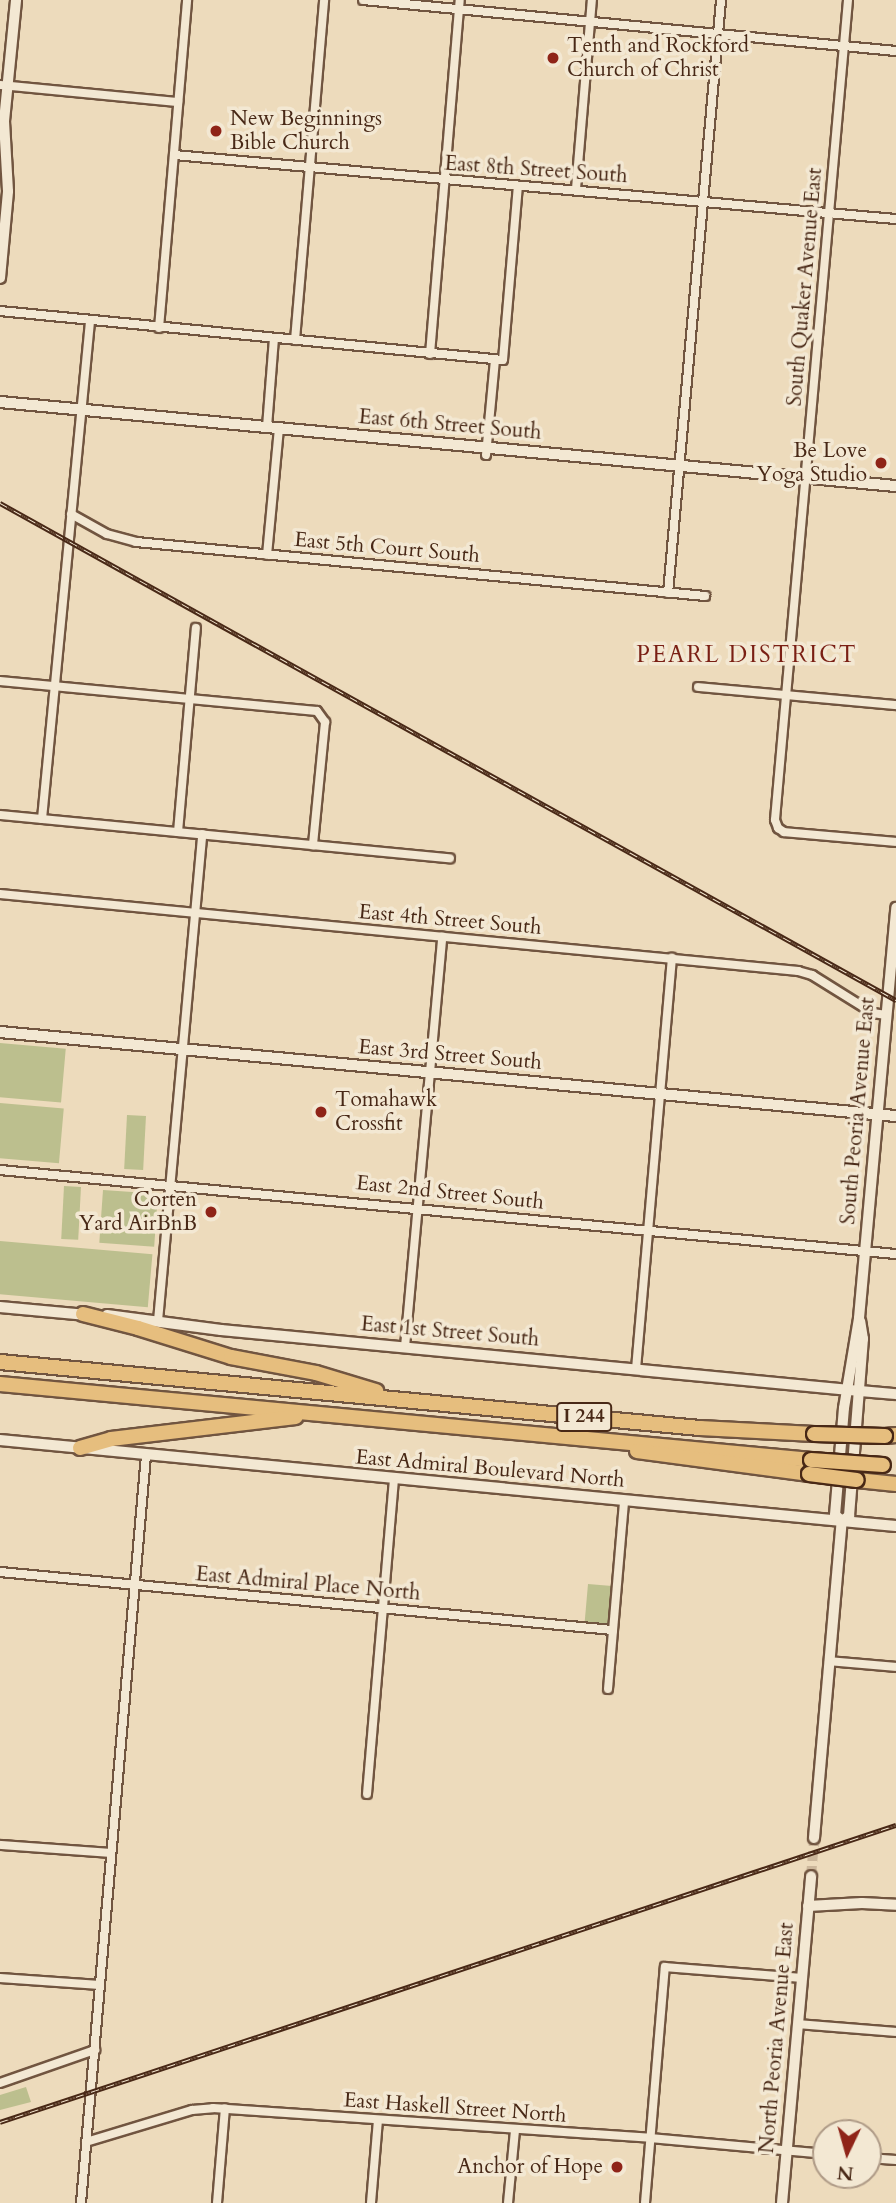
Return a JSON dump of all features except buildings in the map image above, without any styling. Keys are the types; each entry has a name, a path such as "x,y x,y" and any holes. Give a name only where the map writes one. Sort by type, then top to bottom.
{"highway":[{"path":"83,1314 231,1357 316,1373 405,1400"},
{"name":"I 244","path":"0,1362 700,1428 892,1436"},
{"name":"I 244","path":"0,1384 581,1438 810,1467"},
{"path":"80,1448 111,1439 322,1414"},
{"path":"810,1467 889,1466"},
{"path":"810,1467 889,1483"}],"main road":[{"path":"0,278 8,191 3,133 3,85 16,0"},
{"name":"South Peoria Avenue East","path":"859,1318 863,1339 860,1391 849,1516 842,1521 835,1515 847,1390 859,1318 886,1015 893,979 896,908"},
{"name":"East 1st Street South","path":"0,1307 860,1391"},
{"name":"East Admiral Boulevard North","path":"0,1440 842,1521"},
{"path":"814,1838 842,1521"},
{"name":"North Peoria Avenue East","path":"782,2203 811,1876"}],"street":[{"path":"159,328 187,0"},
{"path":"295,340 324,0"},
{"path":"363,0 460,5 590,21 896,51"},
{"path":"576,189 592,0"},
{"path":"668,593 721,0"},
{"name":"South Quaker Avenue East","path":"848,0 775,820 778,828 784,832 896,842"},
{"path":"430,354 460,5"},
{"path":"3,85 178,102"},
{"name":"East 8th Street South","path":"174,155 896,219"},
{"path":"487,452 518,186"},
{"path":"0,311 499,359"},
{"path":"42,818 90,321"},
{"path":"267,427 274,338"},
{"name":"East 6th Street South","path":"0,401 279,428 487,452 896,486"},
{"path":"267,555 279,428"},
{"name":"East 5th Court South","path":"71,514 120,539 705,596"},
{"path":"178,832 195,628"},
{"path":"0,681 317,711 325,722 313,845"},
{"path":"698,687 896,705"},
{"path":"0,815 450,858"},
{"path":"158,1321 202,834"},
{"name":"East 4th Street South","path":"0,894 798,971 812,975 873,1013 886,1015"},
{"path":"405,1347 442,937"},
{"path":"636,1369 672,958"},
{"name":"East 3rd Street South","path":"0,1032 896,1116"},
{"name":"East 2nd Street South","path":"0,1170 896,1254"},
{"name":"East 1st Street South","path":"860,1391 896,1394"},
{"path":"81,2203 146,1455"},
{"path":"367,1794 394,1479"},
{"path":"608,1689 624,1501"},
{"name":"East Admiral Boulevard North","path":"842,1521 896,1526"},
{"name":"East Admiral Place North","path":"0,1572 613,1630"},
{"path":"829,1661 896,1667"},
{"path":"0,1844 111,1853"},
{"path":"808,1906 862,1903 896,1905"},
{"path":"645,2203 665,1967 802,1978"},
{"path":"0,1978 100,1985"},
{"path":"798,2024 896,2032"},
{"path":"0,2083 95,2050"},
{"path":"218,2203 225,2109"},
{"name":"East Haskell Street North","path":"86,2142 192,2110 225,2109 650,2138 812,2153"},
{"path":"371,2203 378,2120"},
{"path":"508,2203 515,2130"}],"green space":[{"path":"0,1043 66,1049 61,1103 0,1097"},
{"path":"0,1103 64,1109 59,1163 0,1158"},
{"path":"127,1115 146,1116 143,1170 124,1169"},
{"path":"64,1186 81,1187 78,1240 61,1239"},
{"path":"103,1190 158,1194 154,1247 99,1243"},
{"path":"0,1241 152,1254 148,1307 0,1294"},
{"path":"588,1584 612,1586 609,1624 585,1622"},
{"path":"26,2087 31,2102 0,2110 0,2095"}],"tunnel":[{"path":"811,1876 814,1838"}],"railway":[{"path":"0,503 896,1000"},
{"path":"0,2122 896,1825"}],"place":[{"name":"Tenth and Rockford Church of Christ","path":"553,58"},
{"name":"New Beginnings Bible Church","path":"216,131"},
{"name":"Be Love Yoga Studio","path":"881,463"},
{"name":"Tomahawk Crossfit","path":"321,1112"},
{"name":"Corten Yard AirBnB","path":"211,1212"},
{"name":"Anchor of Hope","path":"617,2167"}],"district":[{"name":"PEARL DISTRICT","path":"747,655"}]}
